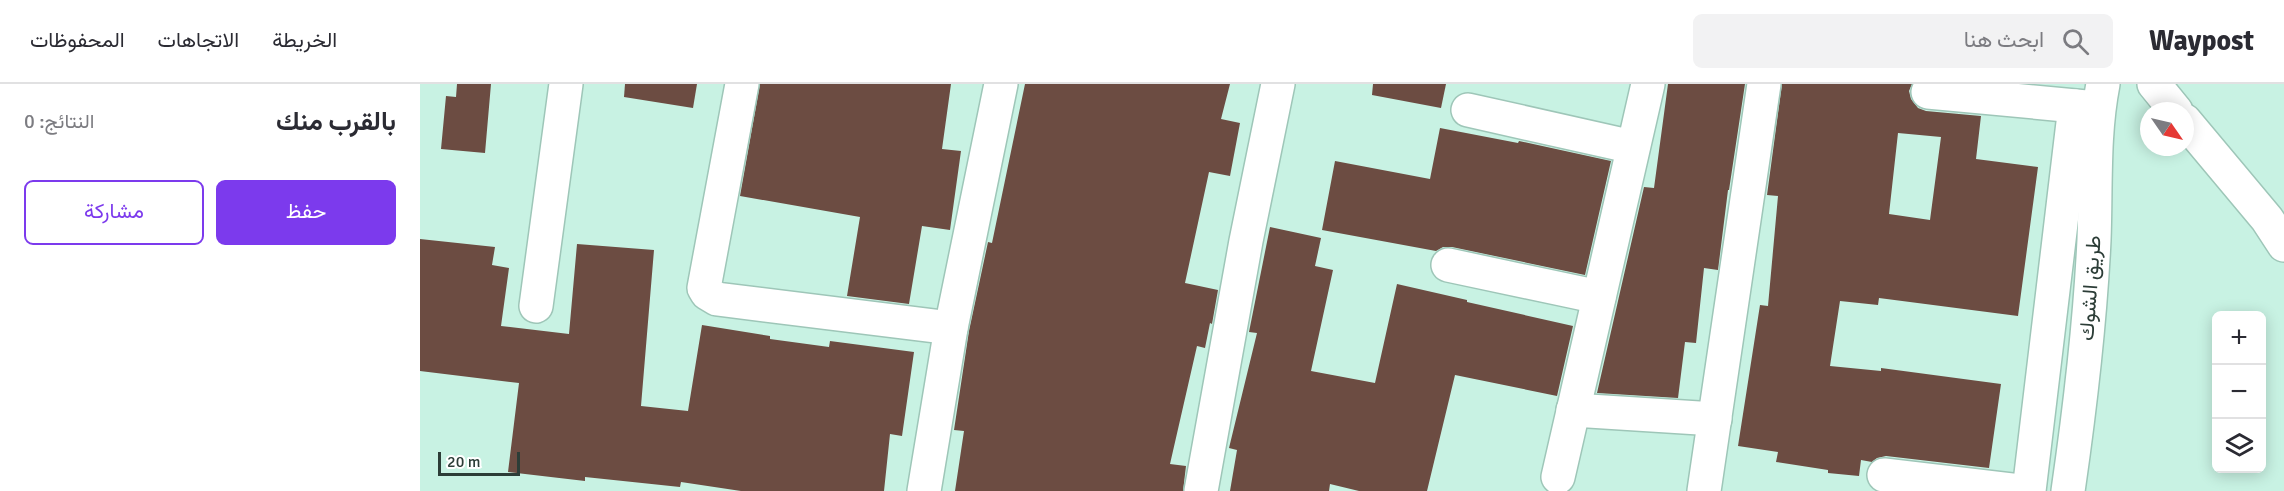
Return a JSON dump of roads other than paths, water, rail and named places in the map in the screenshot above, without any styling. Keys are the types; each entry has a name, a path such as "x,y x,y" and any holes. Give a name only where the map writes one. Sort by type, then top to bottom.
{"street":[{"path":"536,306 566,84"},
{"path":"742,84 704,288 707,293 717,298 951,328"},
{"path":"924,491 951,328 1001,84"},
{"path":"1201,491 1246,241 1278,84"},
{"path":"1557,477 1648,84"},
{"path":"1704,491 1764,84"},
{"path":"2130,84 2144,102"},
{"path":"2154,84 2169,102"},
{"path":"1928,92 2092,99 2029,491"},
{"name":"طريق الشوك","path":"2068,491 2086,344 2094,242 2092,99"},
{"path":"1468,110 1633,147"},
{"path":"2194,132 2267,219 2284,245"},
{"path":"2188,156 2240,220 2284,262"},
{"path":"1448,265 1599,297"},
{"path":"1573,410 1715,418"},
{"path":"1884,475 2020,491"}]}
